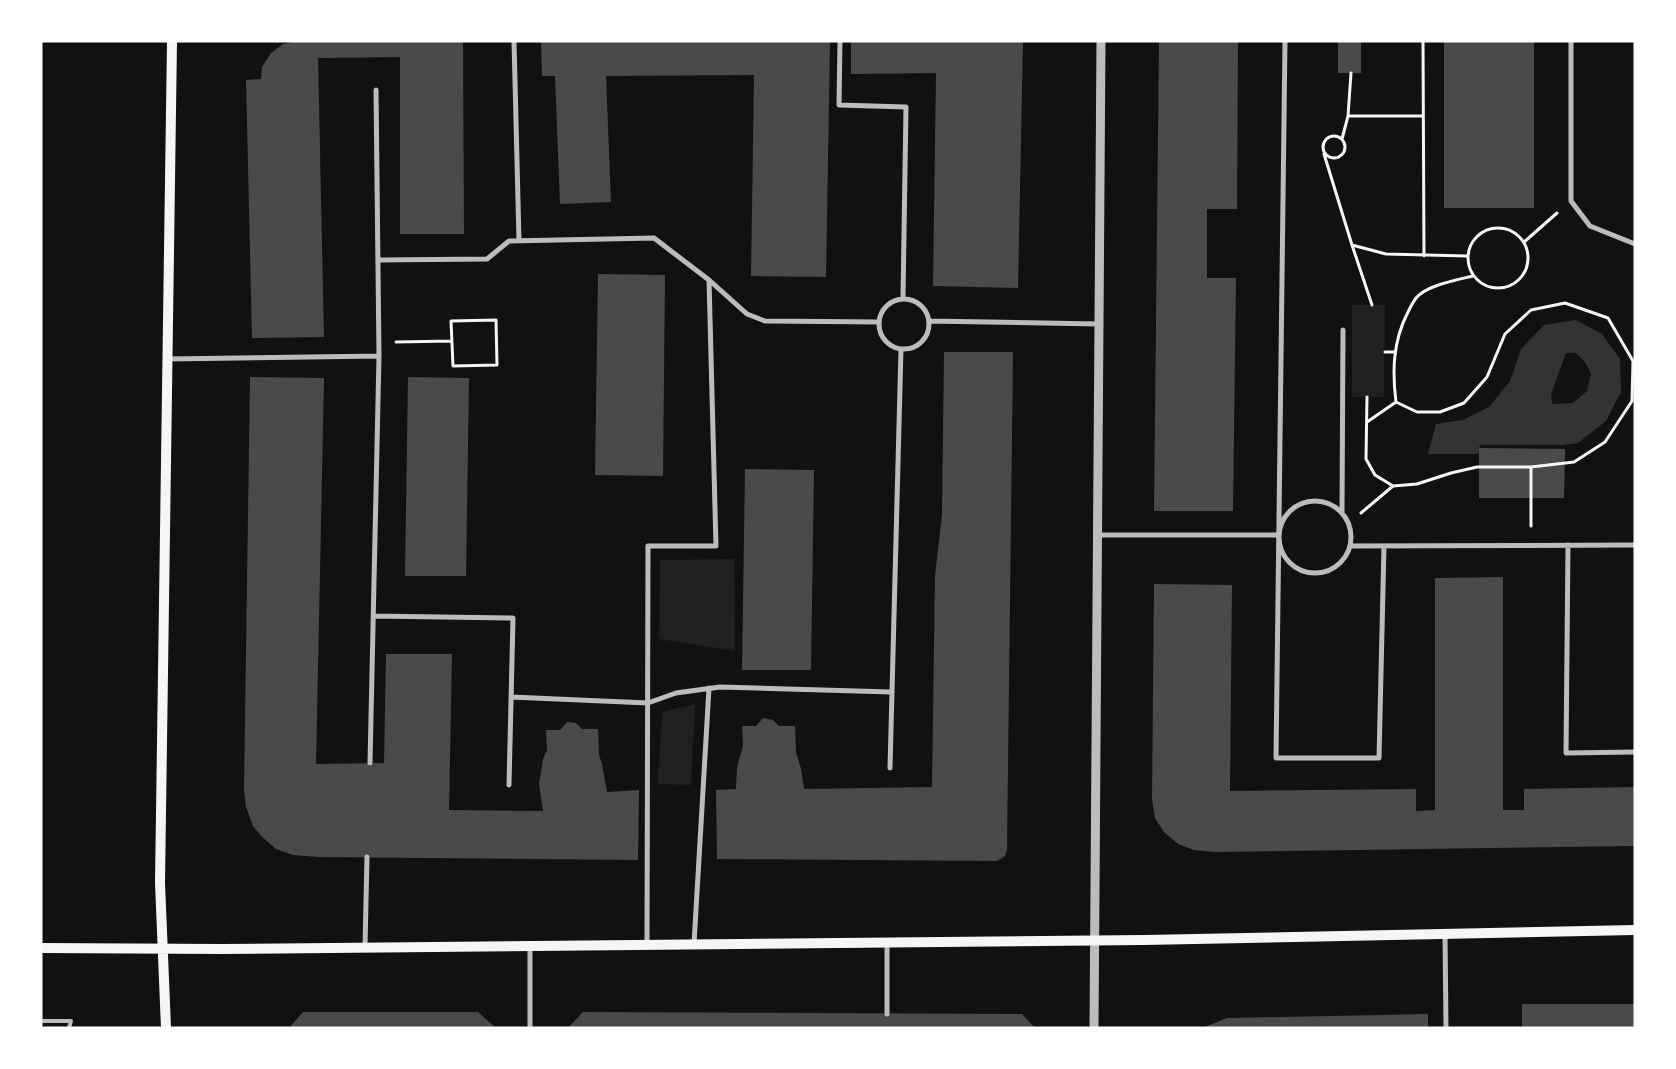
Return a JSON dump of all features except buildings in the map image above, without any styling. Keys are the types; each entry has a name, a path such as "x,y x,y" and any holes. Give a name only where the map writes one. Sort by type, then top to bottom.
{"main road":[{"path":"166,1028 160,883 172,41"},
{"path":"41,948 365,948 1094,941 1635,930"}],"street":[{"path":"514,41 519,241"},
{"path":"840,41 839,105 906,107 903,298"},
{"path":"1094,1028 1101,41"},
{"path":"1285,41 1276,758 1379,758 1384,546"},
{"path":"1571,41 1571,201 1590,226 1635,244"},
{"path":"370,763 379,356 376,90"},
{"path":"378,260 487,259 509,241 654,238 709,280 747,314 765,321 879,322"},
{"path":"647,945 648,546 716,546 709,280"},
{"path":"903,298 920,304 926,312 929,321 928,332 922,341 912,348 901,349 889,344 881,335 879,322 883,311 891,302 903,298"},
{"path":"929,321 1099,324"},
{"path":"1342,512 1343,330"},
{"path":"890,768 901,349"},
{"path":"167,359 379,356"},
{"path":"1309,501 1321,501 1333,505 1342,512 1351,534 1350,546 1346,556 1327,571 1316,572 1304,571 1294,566 1286,557 1279,535 1282,523 1288,513 1298,505 1309,501"},
{"path":"1097,535 1279,535"},
{"path":"1568,545 1566,753 1635,752"},
{"path":"1350,546 1635,545"},
{"path":"373,616 513,618 509,784"},
{"path":"694,944 709,688"},
{"path":"511,697 648,703 676,693 709,688 891,692"},
{"path":"365,948 367,857"},
{"path":"1444,934 1446,1028"},
{"path":"887,943 887,1014"},
{"path":"530,946 530,1028"}],"lane":[{"path":"41,1021 71,1021 69,1028"}],"path":[{"path":"1423,41 1424,256"},
{"path":"1324,154 1330,158 1341,156 1345,150 1342,139 1348,116 1351,73"},
{"path":"1348,116 1423,116"},
{"path":"1342,139 1335,136 1328,137 1323,143 1324,154 1372,305"},
{"path":"1524,242 1571,201"},
{"path":"1500,227 1510,230 1524,242 1528,261 1526,271 1520,280 1511,286 1490,288 1480,284 1468,267 1467,256 1469,246 1474,238 1490,228 1500,227"},
{"path":"1352,245 1386,254 1467,256"},
{"path":"1396,402 1393,379 1395,352 1401,326 1416,298 1436,286 1473,276"},
{"path":"1367,397 1366,459 1375,476 1393,486 1416,484 1477,467 1531,467 1574,462 1604,442 1632,401 1634,361 1608,318 1565,303 1530,310 1505,334 1487,377 1464,403 1440,412 1417,412 1396,402"},
{"path":"496,320 497,365 453,366 452,341 451,321 496,320"},
{"path":"378,343 452,341"},
{"path":"1384,352 1395,352"},
{"path":"1366,423 1396,402"},
{"path":"1531,467 1531,545"},
{"path":"1348,523 1393,486"}],"shaded area":[{"path":"1352,305 1385,305 1384,397 1352,397"},
{"path":"1576,320 1602,334 1620,359 1621,392 1606,421 1578,443 1563,445 1480,445 1478,454 1428,454 1436,424 1463,420 1489,407 1510,381 1521,349 1544,325","holes":["1566,353 1576,353 1585,362 1591,374 1587,391 1573,403 1552,404 1551,394"]},
{"path":"734,559 735,651 659,639 660,560"},
{"path":"695,704 691,785 658,784 662,712"}]}
